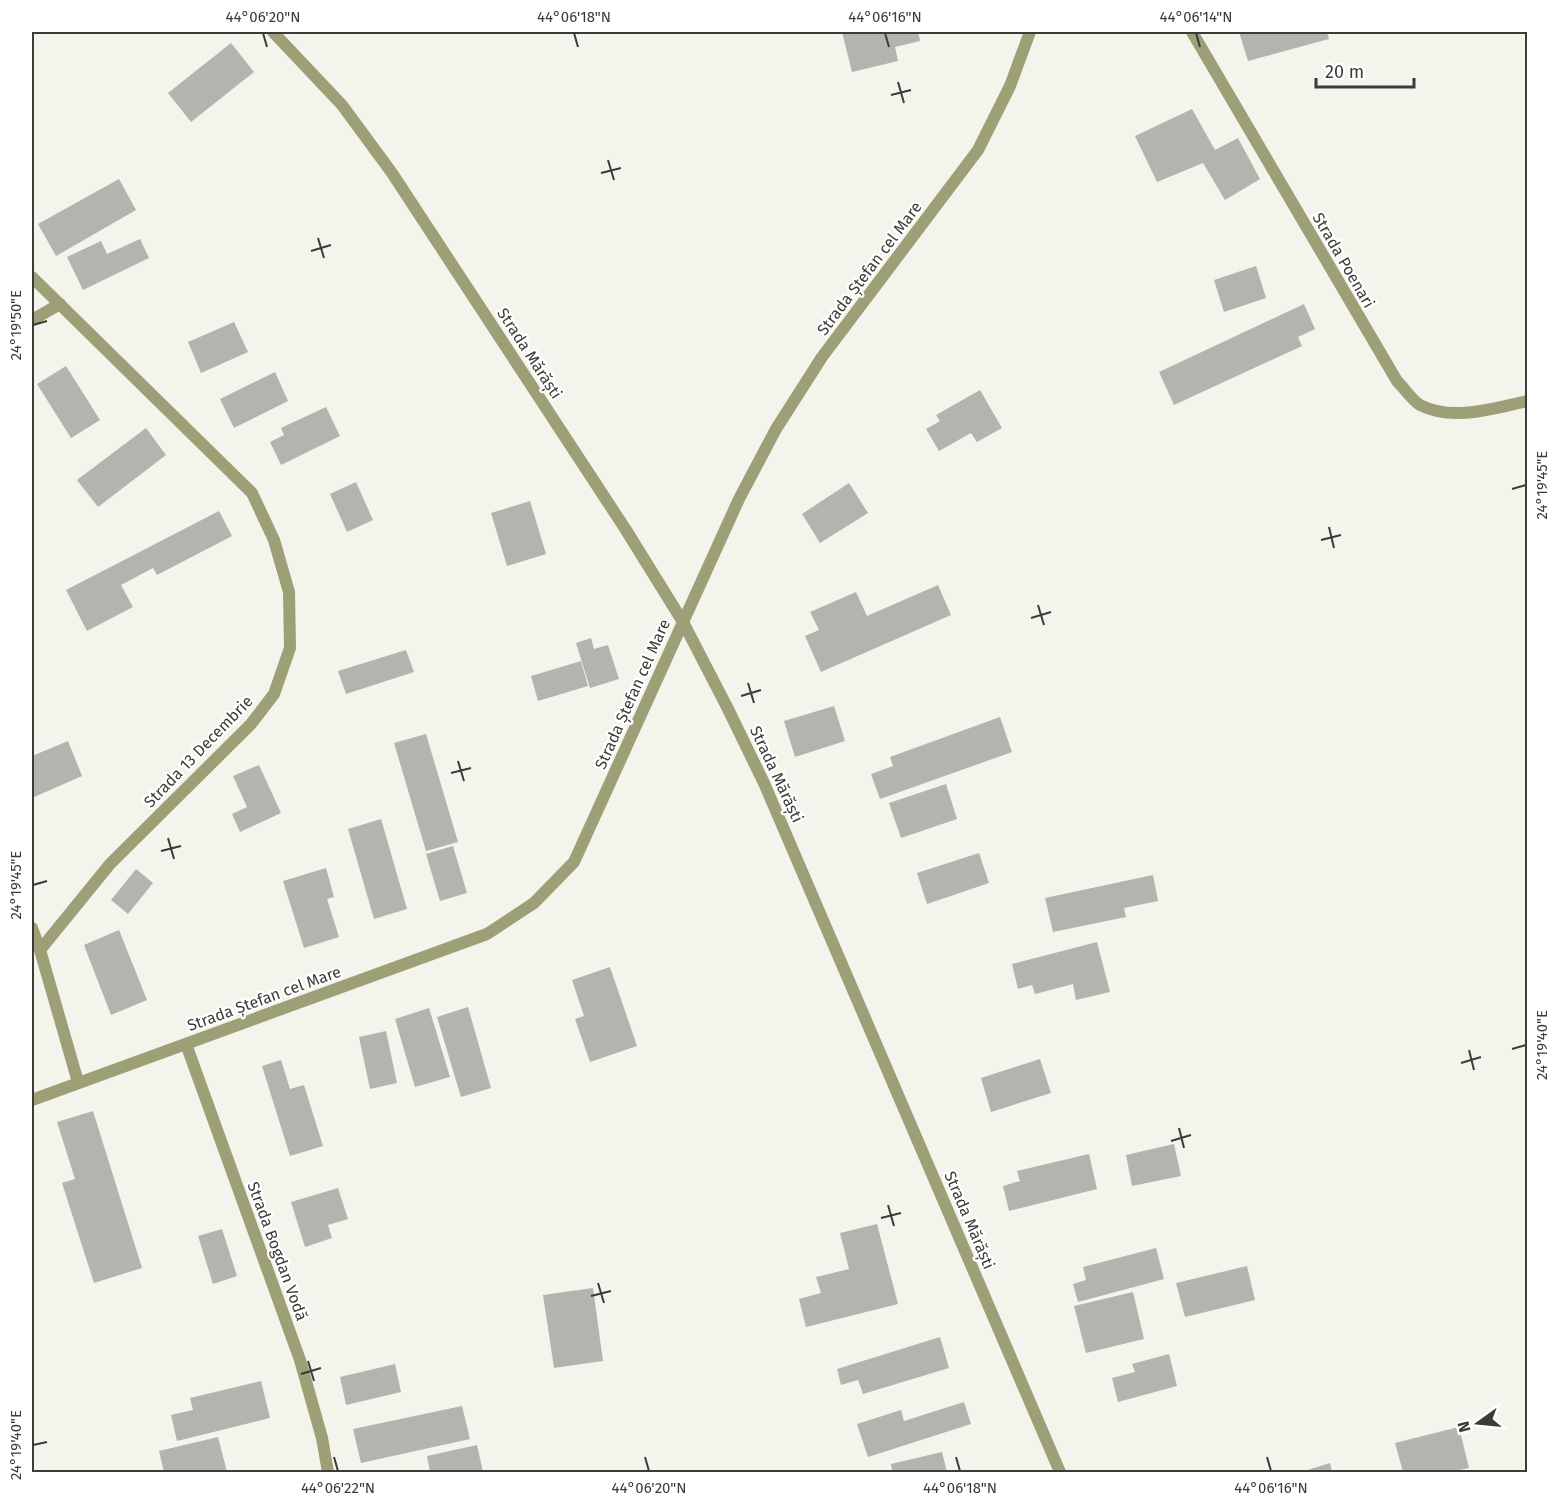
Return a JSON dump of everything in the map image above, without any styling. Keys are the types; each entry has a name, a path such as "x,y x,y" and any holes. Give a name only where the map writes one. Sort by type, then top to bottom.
{"street":[{"name":"Strada Mărăști","path":"273,32 342,105 392,173 626,530 683,622 764,783 1060,1473"},
{"name":"Strada Ștefan cel Mare","path":"32,1100 487,934 534,903 574,862 739,499 776,429 822,357 978,150 1010,86 1030,32"},
{"name":"Strada Poenari","path":"1192,32 1397,381 1419,404 1448,413 1474,412 1527,401"},
{"name":"Strada 13 Decembrie","path":"32,277 252,493 274,540 289,592 290,648 274,694 251,724 110,864 40,950"},
{"path":"32,320 60,304"},
{"path":"32,928 78,1082"},
{"name":"Strada Bogdan Vodă","path":"186,1044 300,1360 322,1438 328,1473"}],"building":[{"path":"842,32 918,32 920,41 895,47 898,61 852,72"},
{"path":"1239,32 1327,32 1329,39 1248,61"},
{"path":"231,43 254,72 191,122 168,93"},
{"path":"1192,109 1215,150 1238,138 1260,179 1225,200 1203,163 1157,182 1135,136"},
{"path":"119,179 136,210 56,256 38,224"},
{"path":"140,239 149,258 83,290 67,257 101,241 107,254"},
{"path":"1256,266 1266,298 1224,312 1214,280"},
{"path":"1304,304 1315,329 1298,337 1302,346 1174,405 1159,372"},
{"path":"234,322 248,352 201,373 188,342"},
{"path":"66,366 100,420 71,438 37,384"},
{"path":"275,372 288,401 234,428 220,399"},
{"path":"980,390 1002,428 977,442 971,433 939,451 926,429 940,421 936,415"},
{"path":"326,407 340,436 281,465 270,442 284,435 281,428"},
{"path":"146,428 166,455 98,507 77,480"},
{"path":"356,482 373,520 347,532 330,494"},
{"path":"849,483 868,513 820,543 802,514"},
{"path":"530,501 546,554 507,566 491,513"},
{"path":"219,511 232,536 157,575 153,568 121,585 133,607 87,631 66,590"},
{"path":"938,585 951,615 821,672 805,636 819,630 810,612 856,592 867,616"},
{"path":"591,638 594,649 608,645 619,679 590,688 576,643"},
{"path":"406,650 414,672 346,694 338,671"},
{"path":"581,661 588,686 538,701 531,676"},
{"path":"834,706 845,741 795,757 784,721"},
{"path":"1000,717 1012,752 880,799 871,774 893,766 890,757"},
{"path":"426,734 458,842 426,851 394,743"},
{"path":"68,741 82,776 32,798 32,756"},
{"path":"259,765 281,813 240,832 232,814 247,807 233,776"},
{"path":"946,784 957,819 901,838 889,803"},
{"path":"381,819 407,909 374,919 348,829"},
{"path":"453,846 467,893 440,901 426,854"},
{"path":"979,853 989,883 927,904 917,873"},
{"path":"326,868 334,897 327,899 339,937 304,948 283,881"},
{"path":"136,869 153,883 128,914 111,900"},
{"path":"1153,875 1158,901 1124,908 1126,917 1053,932 1045,898"},
{"path":"119,930 147,1000 111,1015 84,945"},
{"path":"1097,942 1110,992 1076,1000 1073,984 1035,994 1032,985 1018,989 1012,964"},
{"path":"610,967 637,1046 590,1062 575,1019 584,1016 572,980"},
{"path":"468,1007 491,1088 461,1097 437,1017"},
{"path":"429,1008 450,1077 415,1087 395,1019"},
{"path":"386,1031 397,1083 370,1089 359,1037"},
{"path":"1040,1059 1051,1093 991,1112 981,1078"},
{"path":"281,1060 290,1089 304,1085 323,1146 290,1156 262,1066"},
{"path":"93,1111 142,1268 94,1283 62,1183 75,1179 57,1122"},
{"path":"1174,1144 1181,1176 1132,1186 1126,1155"},
{"path":"1089,1154 1097,1189 1009,1211 1003,1186 1020,1181 1017,1171"},
{"path":"338,1188 348,1219 328,1225 332,1238 305,1247 291,1202"},
{"path":"877,1224 898,1304 806,1327 799,1299 821,1293 816,1277 849,1269 840,1233"},
{"path":"222,1229 237,1276 213,1284 198,1236"},
{"path":"1156,1248 1164,1279 1078,1302 1073,1284 1086,1280 1083,1267"},
{"path":"1247,1266 1255,1300 1185,1317 1176,1283"},
{"path":"593,1288 603,1361 554,1368 543,1295"},
{"path":"1133,1292 1144,1339 1086,1353 1074,1306"},
{"path":"940,1337 949,1368 863,1394 858,1380 841,1385 837,1369"},
{"path":"1169,1354 1177,1386 1118,1402 1112,1378 1135,1372 1132,1364"},
{"path":"395,1364 401,1392 346,1405 340,1377"},
{"path":"261,1381 270,1418 177,1441 171,1415 193,1410 190,1398"},
{"path":"964,1402 971,1424 868,1457 857,1424 901,1410 904,1421"},
{"path":"462,1406 470,1439 361,1463 353,1429"},
{"path":"1459,1427 1469,1468 1450,1472 1403,1472 1395,1443"},
{"path":"218,1437 227,1472 164,1472 159,1451"},
{"path":"477,1445 483,1472 430,1472 427,1456"},
{"path":"942,1452 947,1472 887,1472 892,1471 891,1464"},
{"path":"1330,1463 1332,1472 1301,1472"}]}
